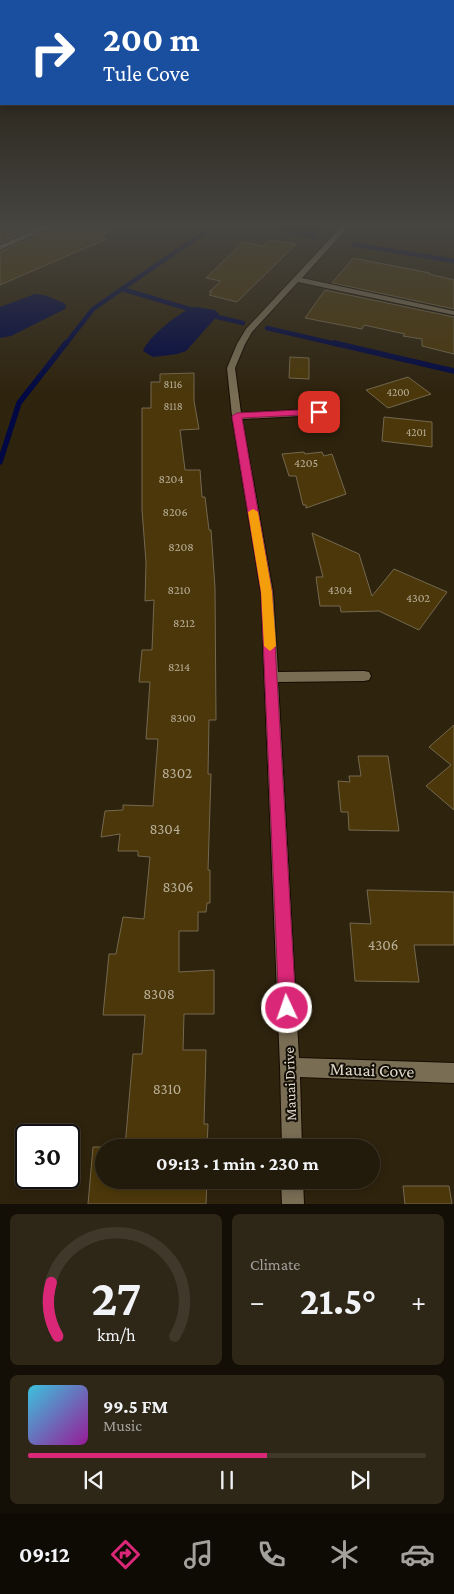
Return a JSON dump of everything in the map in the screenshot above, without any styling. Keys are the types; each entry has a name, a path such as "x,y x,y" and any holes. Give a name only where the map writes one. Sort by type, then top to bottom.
{"street":[{"name":"Mauai Drive","path":"292,1139 267,592 237,416 231,368 241,344 249,331 296,282"},
{"path":"308,282 454,313"},
{"path":"237,416 319,412"},
{"path":"272,677 364,676"},
{"name":"Mauai Cove","path":"290,1067 454,1073"},
{"path":"292,1189 293,1204"}],"shaded area":[{"path":"35,294 44,295 64,303 65,309 11,336 0,338 0,307"},
{"path":"195,307 215,310 219,314 186,351 153,357 143,351 151,339 165,325 182,313"}],"building":[{"path":"220,282 257,282 237,302 209,295 212,292 209,292"},
{"path":"454,282 454,309 332,283"},
{"path":"325,290 454,317 454,354 422,346 422,339 403,336 405,334 364,325 362,329 305,318"},
{"path":"290,357 309,358 309,379 289,378"},
{"path":"194,373 194,401 199,429 180,430 185,470 200,470 202,497 205,497 209,530 211,530 215,588 216,720 209,720 208,774 211,774 208,870 210,870 210,903 207,903 206,912 198,912 198,931 179,931 179,972 214,970 214,1014 184,1014 183,1050 206,1050 204,1124 208,1124 207,1139 126,1139 133,1054 142,1054 145,1015 103,1015 109,954 116,954 123,917 144,919 150,857 138,856 138,851 118,851 120,834 101,837 105,811 123,810 123,805 153,806 158,739 146,739 150,682 139,682 142,650 152,650 154,600 145,601 146,562 142,510 142,408 151,408 151,382 160,382 160,374"},
{"path":"408,377 431,394 388,408 366,390"},
{"path":"384,417 432,422 432,447 382,441"},
{"path":"304,452 305,454 322,452 324,456 332,454 346,494 306,508 306,505 303,505 296,476 289,476 282,454"},
{"path":"312,533 359,554 372,596 394,569 447,592 419,630 379,611 341,612 340,606 320,606 316,577 323,577"},
{"path":"454,725 454,810 426,786 451,765 429,747"},
{"path":"358,756 388,756 399,831 349,830 348,812 341,812 338,781 350,782 349,776 361,776"},
{"path":"367,890 454,892 454,945 414,945 419,982 355,981 350,923 371,924"},
{"path":"93,1147 95,1147 95,1189 207,1189 206,1204 88,1204"},
{"path":"403,1186 449,1186 452,1204 405,1204"}],"waterway":[{"path":"65,345 93,309 132,282"},
{"path":"122,289 196,311"},
{"path":"209,315 243,323"},
{"path":"267,328 340,345"},
{"path":"0,462 19,403 66,343"},
{"path":"334,343 454,371"}],"slow traffic":[{"path":"253,512 267,592 270,646"}],"route":[{"path":"287,1008 267,592 237,416 319,412"}]}
